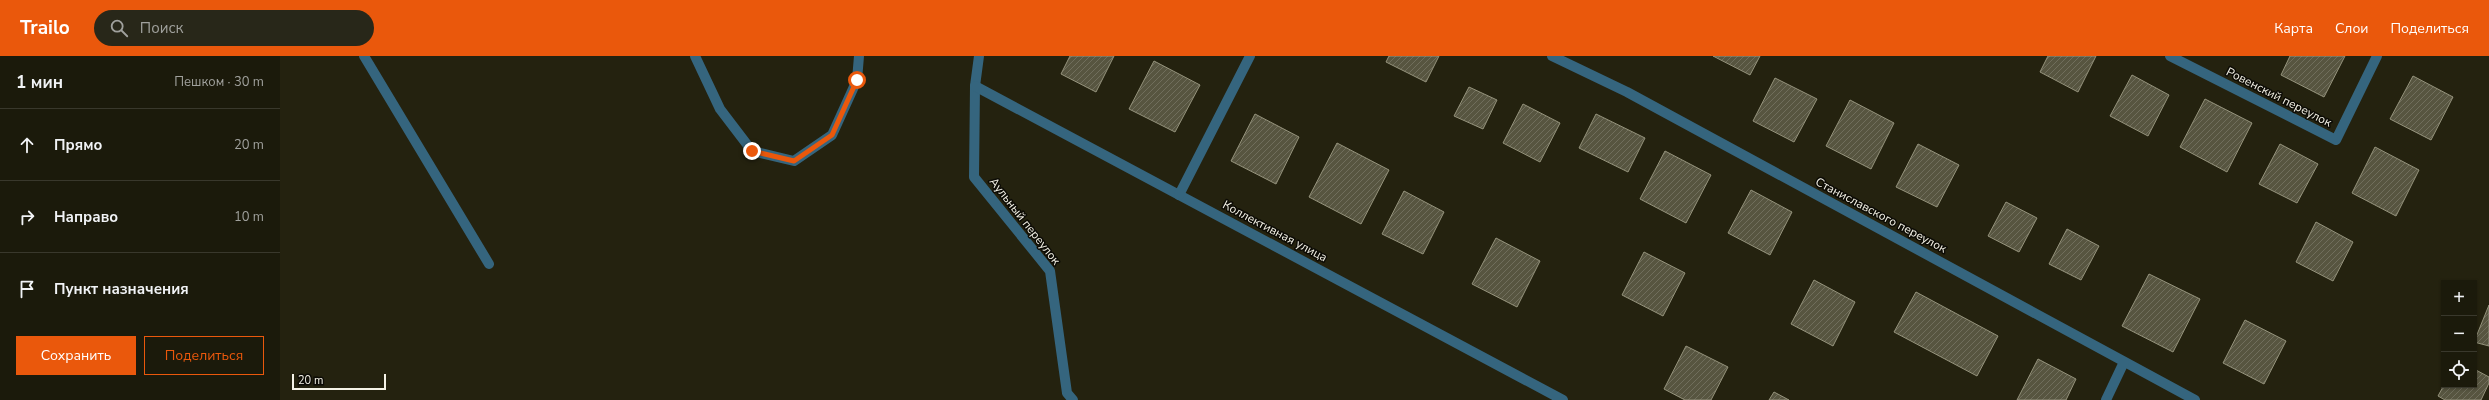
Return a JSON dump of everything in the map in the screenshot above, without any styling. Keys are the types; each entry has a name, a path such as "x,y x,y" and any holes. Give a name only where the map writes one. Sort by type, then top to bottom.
{"street":[{"path":"364,56 489,264"},
{"path":"695,56 720,109 752,151 794,161 832,135 857,80 859,56"},
{"name":"Аульный переулок","path":"979,56 975,86 974,177 1050,271 1067,393 1072,400"},
{"path":"1179,195 1250,56"},
{"name":"Станиславского переулок","path":"1552,56 1627,92 2195,400"},
{"name":"Ровенский переулок","path":"2170,56 2336,140 2377,56"},
{"name":"Коллективная улица","path":"975,86 1563,400"},
{"path":"2106,400 2124,362"}],"building":[{"path":"1070,56 1114,56 1096,92 1061,74"},
{"path":"1389,56 1439,56 1426,82 1386,62"},
{"path":"1713,56 1760,56 1750,75"},
{"path":"2048,56 2096,56 2078,92 2040,72"},
{"path":"2290,56 2345,56 2324,97 2281,75"},
{"path":"1154,61 1200,85 1175,132 1129,109"},
{"path":"2132,75 2169,95 2148,136 2110,116"},
{"path":"2413,76 2453,97 2431,140 2390,119"},
{"path":"1775,78 1817,99 1794,142 1753,121"},
{"path":"1469,87 1497,100 1483,129 1454,116"},
{"path":"2205,99 2252,123 2227,172 2180,147"},
{"path":"1850,100 1894,123 1871,169 1826,146"},
{"path":"1523,104 1560,123 1540,162 1503,143"},
{"path":"1255,114 1299,137 1276,184 1231,161"},
{"path":"1596,114 1645,138 1628,172 1579,148"},
{"path":"1337,143 1389,170 1361,224 1309,197"},
{"path":"1918,144 1959,165 1937,207 1896,187"},
{"path":"2280,144 2318,164 2297,203 2259,184"},
{"path":"2375,147 2419,170 2396,216 2352,193"},
{"path":"1665,151 1711,175 1686,223 1640,199"},
{"path":"1751,190 1792,212 1770,255 1728,233"},
{"path":"1404,191 1444,212 1423,254 1382,234"},
{"path":"2006,202 2037,218 2019,252 1988,236"},
{"path":"2316,222 2353,242 2333,281 2296,262"},
{"path":"2067,229 2099,246 2081,280 2049,264"},
{"path":"1496,238 1540,261 1517,307 1472,284"},
{"path":"1644,252 1685,273 1663,316 1622,295"},
{"path":"2149,274 2200,299 2173,352 2122,326"},
{"path":"1814,280 1855,302 1833,346 1791,324"},
{"path":"1916,292 1998,336 1977,376 1894,332"},
{"path":"2489,305 2489,346 2477,343 2477,335"},
{"path":"2245,320 2286,341 2264,384 2223,363"},
{"path":"1686,346 1728,367 1711,400 1685,400 1664,389"},
{"path":"2038,359 2076,379 2066,400 2017,400"},
{"path":"2477,371 2489,377 2489,383 2481,400 2445,400 2438,396 2442,388 2477,388"},
{"path":"1774,392 1789,400 1769,400"}],"route":[{"path":"752,151 794,161 832,135 857,80"}]}
